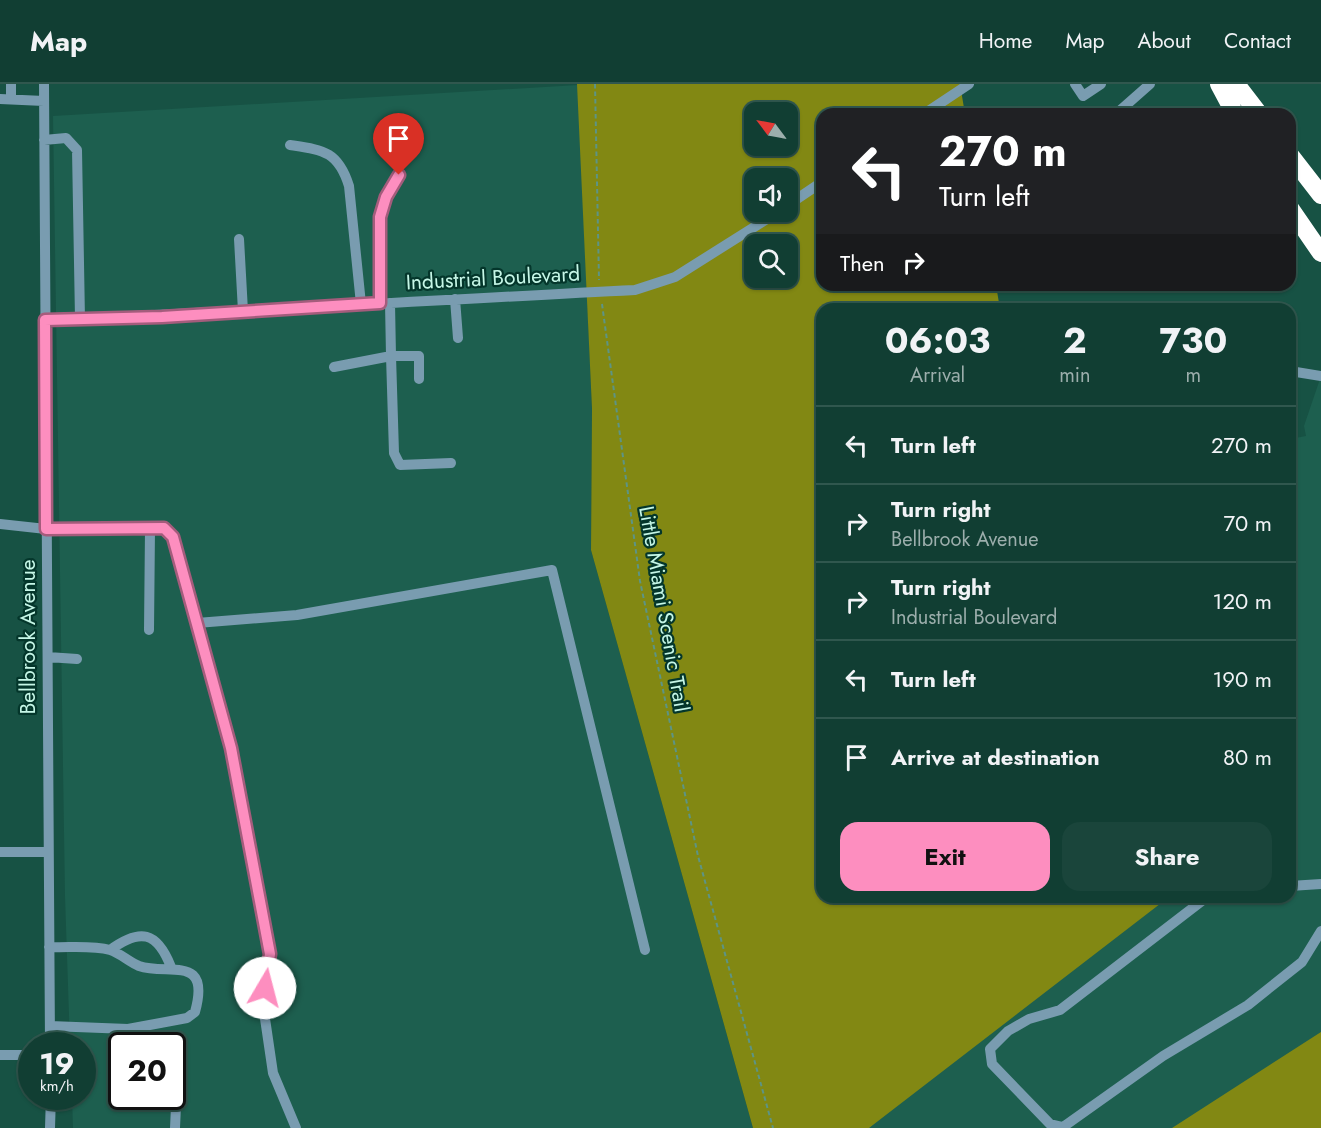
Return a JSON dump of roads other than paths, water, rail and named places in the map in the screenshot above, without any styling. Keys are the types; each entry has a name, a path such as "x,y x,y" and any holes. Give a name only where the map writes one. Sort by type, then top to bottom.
{"highway":[{"path":"1219,84 1232,108"},
{"path":"1236,84 1254,108"},
{"path":"1296,163 1321,195"},
{"path":"1296,217 1321,253"}],"street":[{"path":"11,84 5,99 44,101"},
{"name":"Bellbrook Avenue","path":"44,84 50,1032"},
{"path":"933,108 969,84"},
{"path":"1075,84 1083,96 1101,84"},
{"path":"1123,108 1150,84"},
{"path":"44,140 66,138 77,150 80,319"},
{"path":"290,145 319,149 335,158 344,171 349,186 361,304"},
{"path":"399,175 386,197 380,217 385,303 391,356 394,453 400,465 451,463"},
{"path":"798,198 816,186"},
{"name":"Industrial Boulevard","path":"45,320 636,290 675,277 762,222"},
{"path":"239,239 243,311"},
{"path":"455,299 458,338"},
{"path":"334,367 391,356 419,356 419,379"},
{"path":"1296,372 1321,376"},
{"path":"0,524 46,529 164,528 173,537 231,748 270,954 263,1005 273,1073 296,1128"},
{"path":"149,630 150,529"},
{"path":"197,623 297,615 552,570 645,950"},
{"path":"48,657 77,659"},
{"path":"0,852 48,852"},
{"path":"1296,886 1321,884"},
{"path":"1199,903 1060,1010 1029,1019 1008,1031 990,1049 992,1064 1050,1124 1063,1127 1069,1124 1163,1056 1248,1005 1302,962 1321,931"},
{"path":"110,950 127,938 147,937 159,944 171,968"},
{"path":"49,947 110,950 140,966 171,968 190,973 199,987 195,1012 187,1018 128,1029 50,1026"},
{"path":"128,1029 132,1032"},
{"path":"0,1055 18,1055"},
{"path":"50,1128 51,1110"},
{"path":"175,1128 176,1110"}]}
